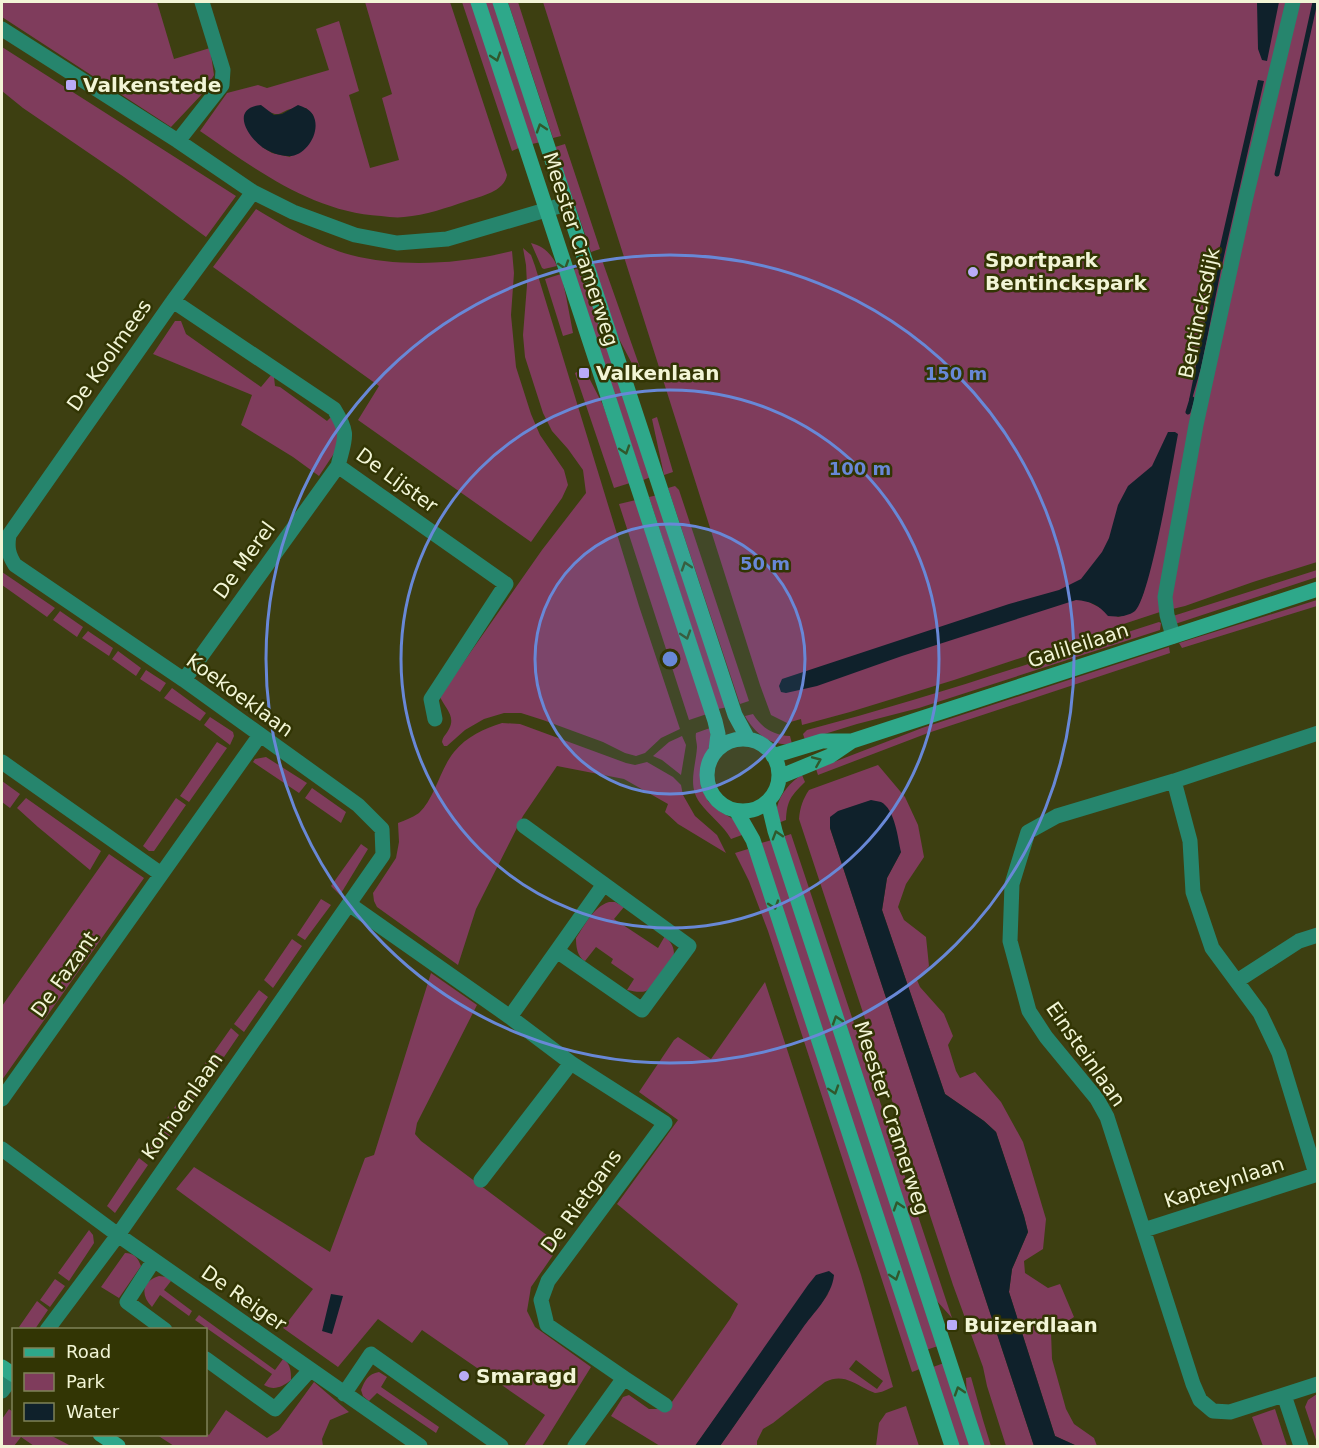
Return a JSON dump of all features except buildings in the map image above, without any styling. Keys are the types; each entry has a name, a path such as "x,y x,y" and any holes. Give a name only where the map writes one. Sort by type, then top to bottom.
{"main road":[{"name":"Meester Cramerweg","path":"478,2 715,721 718,734 716,750"},
{"name":"Meester Cramerweg","path":"500,2 735,714 748,739"},
{"name":"Galileilaan","path":"779,777 830,756 852,741 1317,589"},
{"path":"748,739 758,742 773,756 778,766 778,786 768,802 754,810 737,812 714,799 708,787 706,774 709,761 716,750 731,741 748,739"},
{"name":"Galileilaan","path":"773,756 822,741 852,741"},
{"name":"Meester Cramerweg","path":"768,802 977,1446"},
{"path":"737,812 753,840 952,1446"},
{"path":"103,1436 118,1446"}],"street":[{"path":"178,141 222,85 223,69 202,2"},
{"name":"Bentincksdijk","path":"1173,636 1165,597 1196,426 1246,196 1293,2"},
{"path":"2,29 178,141 253,192 293,212 355,235 397,243 447,239 566,204"},
{"name":"De Koolmees","path":"7,547 9,535 173,301 253,192"},
{"name":"De Lijster","path":"173,301 334,409 345,433 338,466 506,584 431,699 435,719"},
{"name":"De Merel","path":"184,680 338,466"},
{"name":"Koekoeklaan","path":"7,547 9,556 15,565 184,680 358,805 382,830 383,855 349,903"},
{"name":"Einsteinlaan","path":"1284,1395 1230,1412 1213,1411 1200,1400 1107,1117 1096,1099 1046,1037 1029,1011 1010,941 1012,884 1028,832 1057,816 1174,782 1317,733"},
{"name":"De Fazant","path":"2,1099 260,735"},
{"path":"2,762 161,874"},
{"path":"1174,782 1190,841 1193,892 1212,948 1260,1013 1279,1053 1317,1174"},
{"path":"524,826 689,946 642,1010 557,951"},
{"path":"510,1017 604,884"},
{"name":"De Rietgans","path":"349,903 571,1063 665,1123 549,1281 541,1300 547,1325 664,1405"},
{"name":"Korhoenlaan","path":"48,1328 118,1235 349,903"},
{"path":"1237,981 1299,941 1317,935"},
{"path":"481,1180 571,1063"},
{"path":"2,1149 118,1235"},
{"name":"Kapteynlaan","path":"1144,1230 1317,1174"},
{"name":"De Reiger","path":"118,1235 420,1446"},
{"path":"154,1260 127,1302 164,1328"},
{"path":"344,1394 371,1354 501,1446"},
{"path":"207,1360 274,1409 310,1370"},
{"path":"2,1391 12,1376"},
{"path":"575,1446 624,1378"},
{"path":"1301,1446 1284,1395 1317,1384"}],"green space":[{"path":"2,2 157,2 174,59 210,48 214,75 204,92 171,127 2,17"},
{"path":"365,2 450,2 507,175 501,186 485,195 420,215 396,217 356,213 331,206 285,186 263,174 200,131 227,93 258,85 267,88 329,70 316,29 339,21 359,91 349,95 370,168 399,160 382,98 392,94","holes":["306,108 313,115 315,125 290,157 272,153 262,147 268,111 278,114 291,109"]},
{"path":"462,2 472,2 521,147 512,151"},
{"path":"484,2 496,2 541,142 532,144"},
{"path":"508,2 518,2 561,136 553,138"},
{"name":"Sportpark Bentinckspark","path":"543,2 1317,2 1317,562 954,680 802,725 801,719 787,723 771,715","holes":["1146,584 1138,606 1125,615 1118,617 1087,601"]},
{"path":"2,47 236,196 206,237 2,91"},
{"path":"565,144 600,249 591,252 555,147"},
{"path":"256,209 314,241 351,255 370,259 432,263 473,259 512,251 514,273 511,315 516,367 540,435 564,470 568,485 562,498 531,542 358,420 379,386 213,267"},
{"path":"531,243 547,251 557,266 542,268"},
{"path":"523,248 531,255 535,266 639,606 680,729 661,738 645,753 636,756 521,713 504,713 484,719 465,730 447,746 444,746 442,742 451,720 440,697 442,693 542,550 586,493 583,470 552,431 543,413 525,357 523,335 527,285"},
{"path":"602,260 643,376 639,377 618,337 593,263"},
{"path":"582,267 651,477 643,480 573,270"},
{"path":"561,274 573,333 563,336 545,279"},
{"path":"175,321 181,321 186,334 261,387 271,375 274,377 275,386 280,387 327,421 331,417 337,423 339,446 319,476 241,425 252,395 153,354"},
{"path":"579,371 581,376 587,374 603,405 630,483 614,488 575,373"},
{"path":"657,417 673,472 664,475 652,419"},
{"path":"675,486 679,490 749,701 740,704 668,488"},
{"path":"658,495 728,707 718,709 649,497"},
{"path":"636,500 707,714 689,720 619,504"},
{"path":"1317,570 1317,577 1175,624 1173,616"},
{"path":"2,572 55,608 47,617 2,585"},
{"path":"1317,600 1317,606 1182,648 1179,643"},
{"path":"60,611 83,627 77,637 53,620"},
{"path":"1161,623 1160,630 919,708 805,740 803,734 807,730 940,692"},
{"path":"88,631 113,648 109,656 82,638"},
{"path":"1169,647 1170,653 928,733 818,775 816,769 922,728"},
{"path":"118,651 141,668 136,676 112,659"},
{"path":"146,670 166,683 160,692 140,679"},
{"path":"172,688 206,713 200,721 164,698"},
{"path":"753,714 768,730 790,736 792,744 777,743 764,738 745,716"},
{"path":"210,717 233,732 234,736 230,745 204,725"},
{"path":"502,723 520,724 626,763 635,765 647,762 673,777 681,785 683,795 695,816 717,835 726,853 678,824 665,812 668,804 624,779 557,766 523,816 476,909 458,965 377,907 373,893 396,858 399,842 398,823 416,815 425,807 449,759 459,746 476,734"},
{"path":"710,728 711,740 700,775 701,787 708,801 719,811 735,820 742,835 731,839 700,803 694,790 696,733"},
{"path":"682,736 686,745 681,775 653,756 669,742"},
{"path":"217,742 227,748 189,802 180,796"},
{"path":"266,757 307,783 299,793 253,762 255,759"},
{"path":"878,765 905,797 918,825 924,857 906,884 898,907 904,920 926,937 929,966 917,980 920,987 944,1014 953,1036 948,1045 960,1078 975,1072 1001,1102 1023,1142 1046,1219 1043,1249 1024,1261 1025,1273 1048,1288 1060,1284 1074,1317 1051,1332 1052,1359 1066,1409 1074,1424 1094,1438 1097,1446 1077,1446 1055,1436 1009,1292 1012,1269 1028,1232 1024,1216 996,1132 945,1094 882,910 887,878 901,852 830,817 830,828 1034,1446 1006,1446 983,1367 953,1285 799,819 802,803 809,790"},
{"path":"802,775 805,782 791,799 787,808 786,820 778,823 778,802 790,784"},
{"path":"2,781 20,794 10,808 2,802"},
{"path":"312,788 346,812 341,823 305,798"},
{"path":"26,798 101,851 90,870 17,808"},
{"path":"176,798 186,805 154,851 149,851 143,846"},
{"path":"791,834 952,1318 936,1300 782,837"},
{"path":"772,840 938,1346 926,1350 761,843"},
{"path":"361,844 368,849 340,895 331,886"},
{"path":"748,849 920,1369 912,1372 768,931 749,881 735,853"},
{"path":"109,854 144,878 2,1080 2,1006"},
{"path":"321,899 331,905 305,940 297,935"},
{"path":"609,902 615,902 624,907 614,919 658,948 665,936 672,946 673,958 646,991 627,990 634,979 611,963 613,959 596,947 585,961 579,954 576,938 594,912"},
{"path":"292,939 302,946 273,988 264,980"},
{"path":"431,973 477,1005 417,1123 415,1134 421,1141 560,1245 531,1287 527,1311 535,1327 591,1367 542,1446 524,1446 545,1415 422,1330 412,1343 378,1319 338,1367 283,1328 313,1289 176,1189 194,1167 330,1252 365,1158 374,1155"},
{"path":"765,982 861,1275 893,1387 875,1393 846,1380 836,1379 825,1382 763,1429 757,1446 720,1446 829,1293 748,1372 695,1446 660,1446 611,1416 623,1397 629,1395 649,1409 668,1409 738,1304 617,1204 678,1120 639,1092 678,1037 711,1059","holes":["856,1360 883,1381 877,1389 849,1369"]},
{"path":"259,990 268,997 244,1032 234,1024"},
{"path":"231,1028 239,1035 224,1057 214,1052"},
{"path":"212,1053 221,1061 210,1079 200,1071"},
{"path":"196,1077 206,1083 183,1115 174,1108"},
{"path":"170,1114 180,1121 153,1160 143,1153"},
{"path":"139,1158 148,1165 115,1213 107,1206"},
{"path":"89,1230 93,1235 94,1243 69,1281 58,1273"},
{"path":"125,1253 135,1256 141,1266 119,1298 101,1287"},
{"path":"159,1276 167,1277 171,1281 164,1290 192,1311 189,1316 160,1295 152,1307 148,1302 144,1293 146,1285"},
{"path":"55,1279 65,1286 50,1307 40,1300"},
{"path":"37,1301 48,1310 36,1328 19,1327"},
{"path":"199,1315 275,1370 283,1359 291,1371 291,1380 278,1387 271,1388 264,1385 272,1374 195,1320"},
{"path":"944,1363 971,1446 959,1446 933,1367"},
{"path":"379,1372 387,1377 381,1387 439,1427 436,1433 377,1393 369,1401 363,1396 361,1390 366,1380 372,1374"},
{"path":"971,1377 991,1446 982,1446 967,1400 966,1378"},
{"path":"314,1382 349,1412 330,1420 322,1439 323,1446 174,1446 159,1436 207,1436 226,1410 267,1438 279,1430"},
{"path":"1317,1394 1317,1443 1305,1407 1308,1400"},
{"path":"906,1406 919,1446 876,1446 879,1423 886,1413"},
{"path":"9,1409 12,1411 12,1436 52,1436 71,1446 34,1446 21,1437 14,1446 2,1446 2,1419"},
{"path":"1275,1409 1287,1446 1263,1446 1252,1417"}],"water":[{"path":"1257,2 1279,2 1267,61 1262,60 1258,49"},
{"path":"1258,80 1264,81 1201,368 1190,406 1189,400 1218,255"},
{"path":"261,105 274,115 282,114 298,105 310,111 315,121 315,128 311,142 306,148 295,155 285,156 268,151 256,142 244,123 244,116 246,111 252,107"},
{"path":"1168,432 1178,434 1154,556 1141,601 1135,611 1122,616 1108,616 1094,604 1076,600 817,686 786,693 781,692 779,686 782,679 1009,604 1059,590 1081,579 1102,552 1109,538 1118,505 1128,486 1152,466"},
{"path":"871,800 881,802 890,811 901,852 887,878 882,910 945,1094 996,1132 1028,1232 1012,1269 1009,1292 1055,1436 1077,1446 1034,1446 830,828 830,817 838,811"},
{"path":"829,1271 834,1275 826,1297 720,1446 695,1446 808,1285 816,1275"},
{"path":"331,1294 343,1296 332,1334 322,1331"}],"waterway":[{"path":"1277,174 1315,2"},
{"path":"1188,412 1192,399"}],"place":[{"name":"Valkenstede","path":"71,85"},
{"name":"Sportpark Bentinckspark","path":"973,272"},
{"name":"Valkenlaan","path":"584,373"},
{"name":"Buizerdlaan","path":"952,1325"},
{"name":"Smaragd","path":"464,1376"}]}
